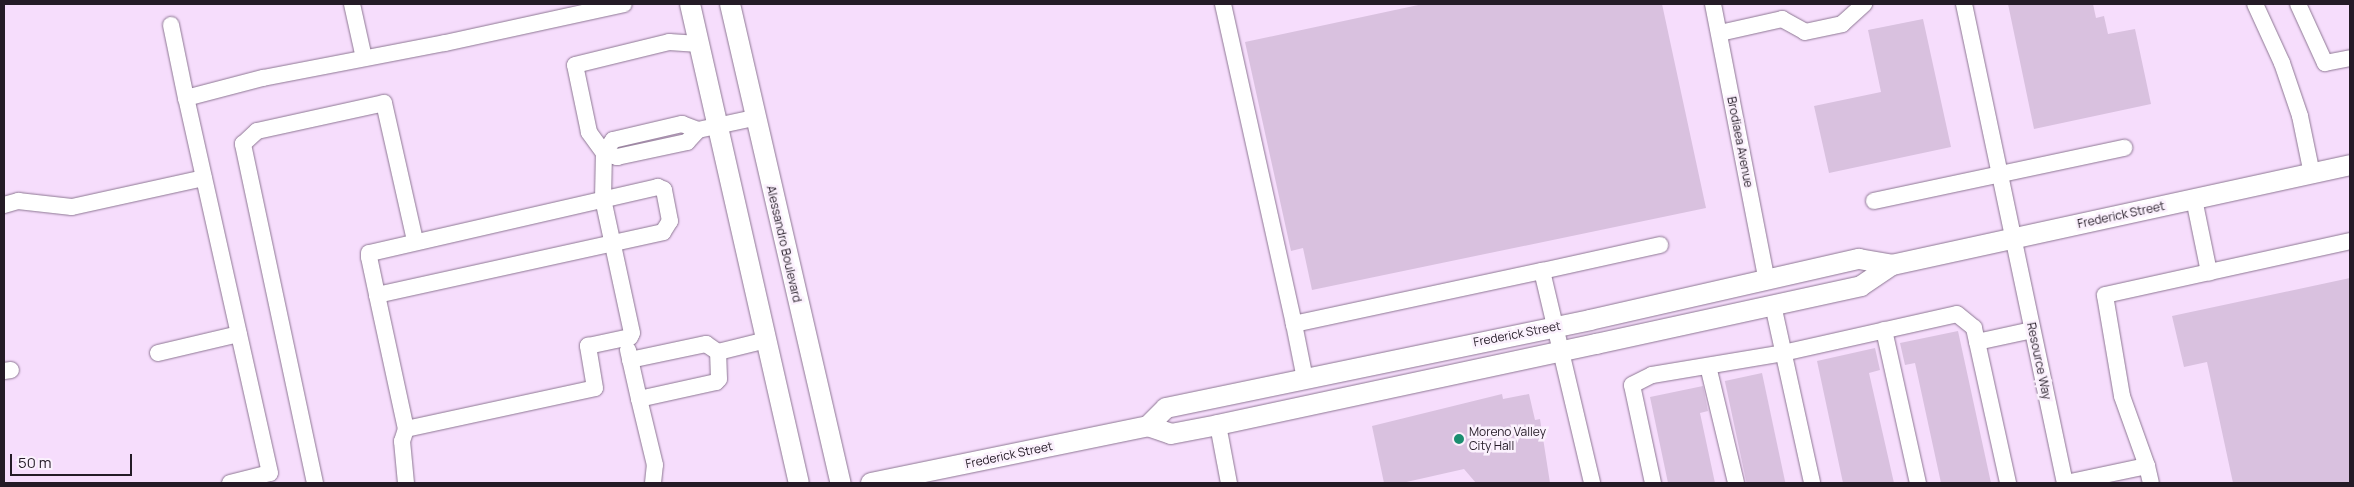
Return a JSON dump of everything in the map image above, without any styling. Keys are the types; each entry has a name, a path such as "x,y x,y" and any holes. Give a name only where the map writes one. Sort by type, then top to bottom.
{"main road":[{"path":"690,4 699,44 707,128 766,340 799,483"},
{"name":"Alessandro Boulevard","path":"730,4 754,118 841,483"},
{"name":"Frederick Street","path":"871,483 1148,426 1171,434 1218,425 1861,286 1892,265 2350,165"},
{"name":"Frederick Street","path":"1148,426 1166,408 1554,327 1859,259 1892,265"},
{"path":"1218,425 1229,409 1358,379 1372,372 1377,363"}],"street":[{"path":"352,4 364,58"},
{"path":"186,98 263,78 624,4"},
{"path":"1223,4 1305,379"},
{"name":"Brodiaea Avenue","path":"1713,4 1767,281"},
{"path":"1720,34 1782,19 1805,32 1842,24 1864,4"},
{"name":"Resource Way","path":"1964,4 2012,238 2066,483"},
{"path":"2255,4 2282,63 2300,116 2312,174"},
{"path":"2298,4 2325,63 2350,58"},
{"path":"171,25 270,473 230,483"},
{"path":"406,429 591,390 596,382 588,346 626,338 632,332 603,199 604,153 589,132 575,65 669,42 699,44"},
{"path":"315,483 242,144 257,131 384,103 415,241"},
{"path":"604,153 617,157 687,142 707,128 754,118"},
{"path":"1874,201 2124,148"},
{"path":"4,205 18,202 72,207 204,178"},
{"path":"377,295 663,232 670,221 664,190 658,187 369,253 377,295 406,429 402,441 406,483"},
{"path":"2194,199 2209,272"},
{"path":"2150,483 2147,466 2122,396 2105,295 2350,241"},
{"path":"1294,324 1660,245"},
{"path":"1542,271 1592,483"},
{"path":"1773,305 1812,483"},
{"path":"1653,483 1632,385 1652,375 1783,352 1957,314 1974,328 2008,483"},
{"path":"1884,330 1918,483"},
{"path":"1977,342 2032,330"},
{"path":"158,353 239,334"},
{"path":"626,338 655,465 653,483"},
{"path":"630,360 706,344 718,352 766,340"},
{"path":"640,399 716,382 719,379 718,352"},
{"path":"1708,366 1736,483"},
{"path":"1218,425 1229,483"},
{"path":"2066,483 2147,466"}],"building":[{"path":"1423,4 1662,4 1706,208 1312,290 1303,248 1291,251 1245,42"},
{"path":"2008,4 2093,4 2096,18 2104,16 2108,34 2135,29 2151,104 2034,129"},
{"path":"1923,19 1951,147 1829,173 1814,106 1881,92 1868,30"},
{"path":"2350,278 2350,483 2233,483 2207,362 2184,367 2172,316"},
{"path":"1958,331 1991,483 1941,483 1915,363 1905,365 1900,343"},
{"path":"1875,348 1880,370 1869,373 1894,483 1843,483 1817,361"},
{"path":"1762,373 1785,483 1747,483 1725,381"},
{"path":"1703,386 1708,411 1700,413 1715,483 1668,483 1650,397"},
{"name":"Moreno Valley City Hall","path":"1502,394 1503,399 1529,394 1535,420 1540,419 1550,483 1476,483 1464,469 1402,483 1384,483 1372,426"}],"place":[{"name":"Moreno Valley City Hall","path":"1459,439"}]}
